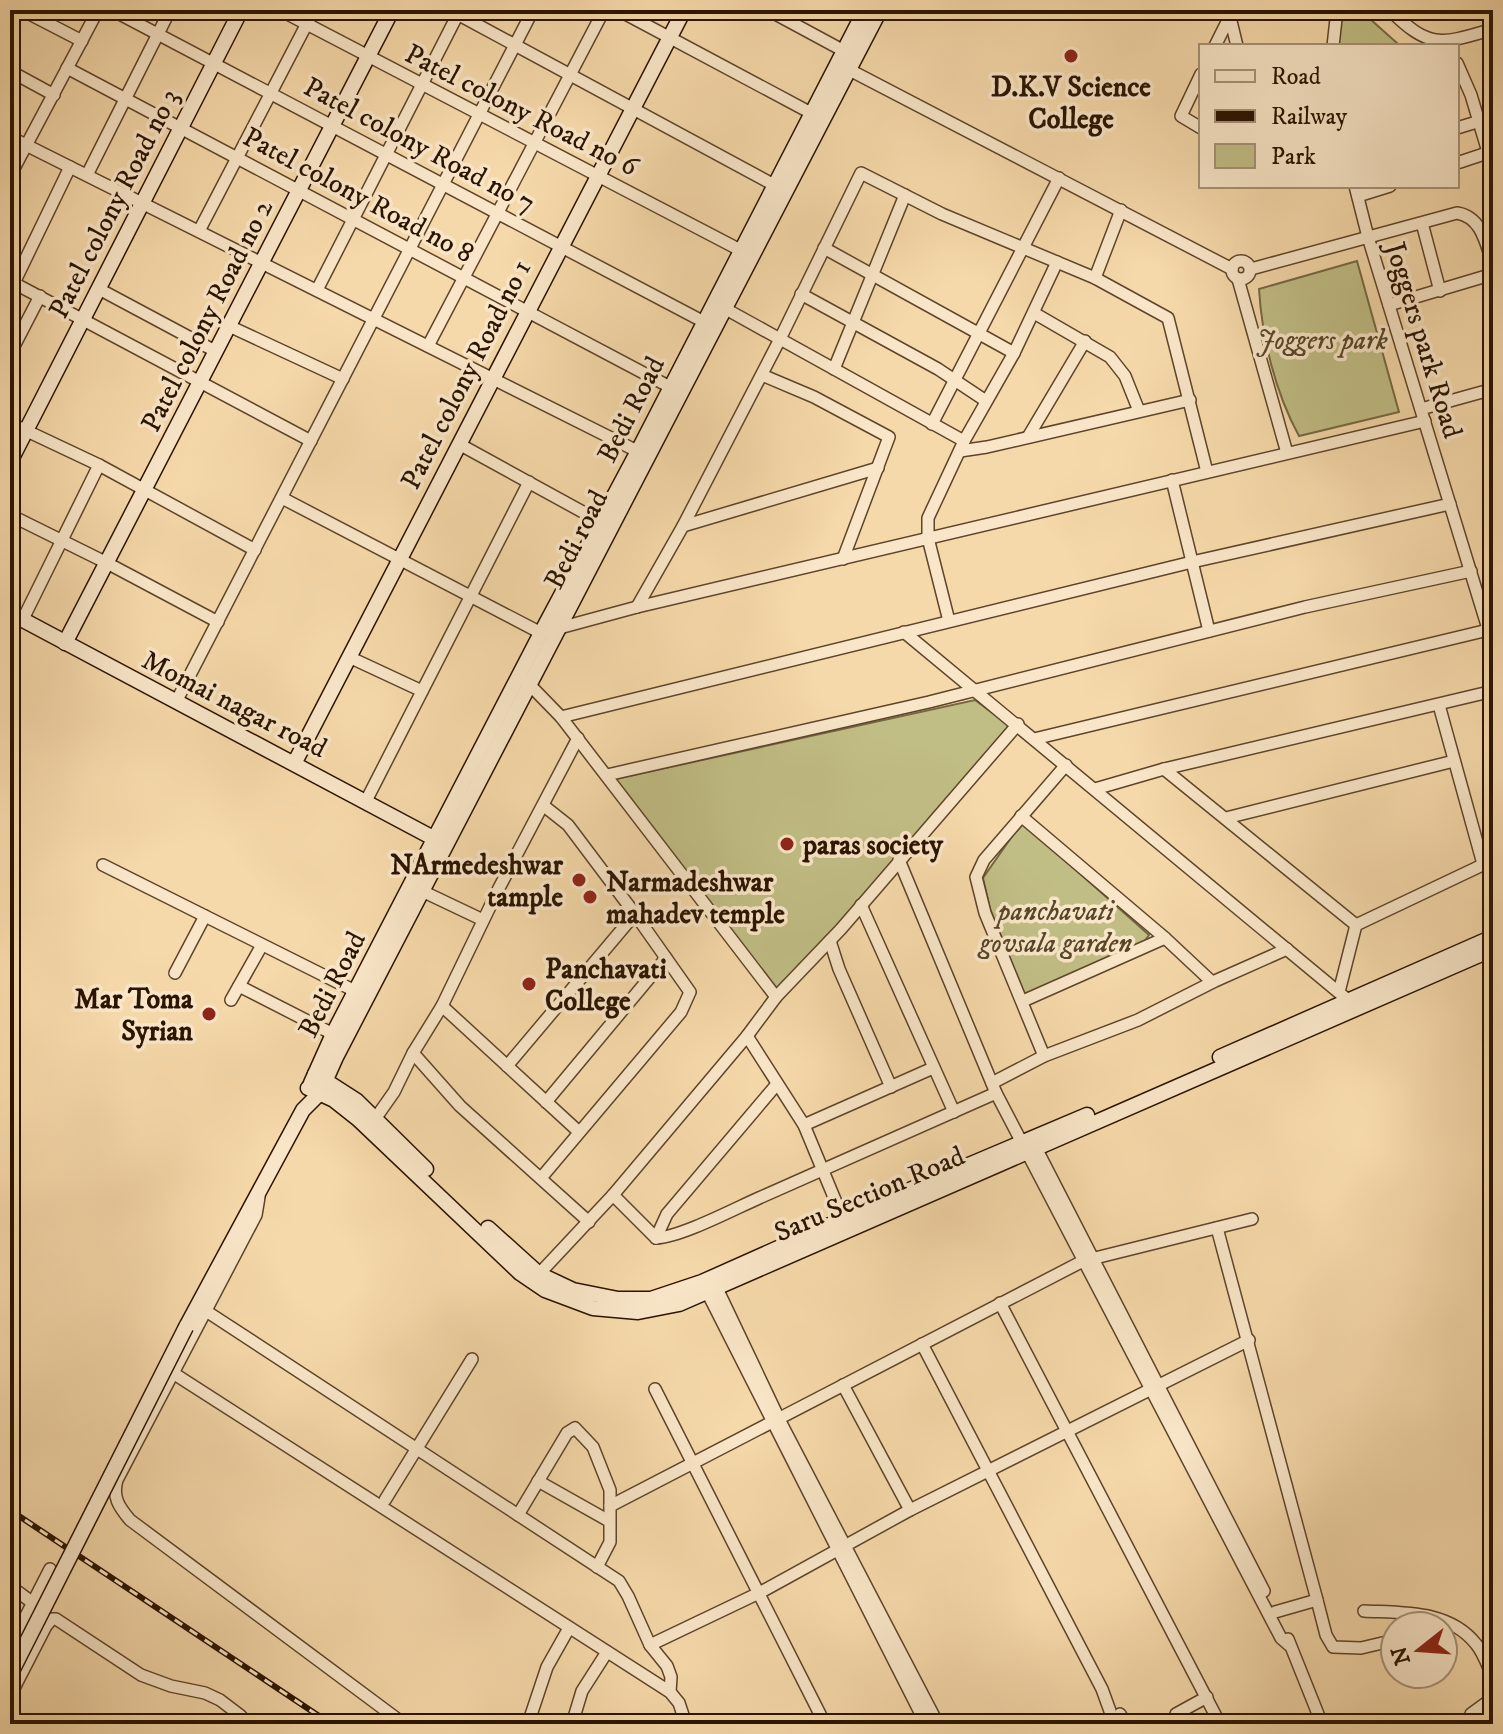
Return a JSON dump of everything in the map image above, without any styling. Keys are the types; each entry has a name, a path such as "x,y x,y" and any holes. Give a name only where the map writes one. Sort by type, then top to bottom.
{"street":[{"path":"22,10 82,41"},
{"path":"10,176 98,10"},
{"name":"Patel colony Road no 7","path":"112,10 704,322"},
{"path":"87,175 170,10"},
{"name":"Patel colony Road no 3","path":"10,462 241,10"},
{"name":"Patel colony Road no 6","path":"280,10 742,251"},
{"path":"199,231 314,10"},
{"name":"Patel colony Road no 2","path":"65,643 392,10"},
{"path":"176,702 533,10"},
{"path":"428,346 604,10"},
{"path":"618,10 811,113"},
{"name":"Patel colony Road no 1","path":"295,762 684,10"},
{"path":"768,10 843,61 1235,274 1247,278 1251,269 1457,213 1468,215 1477,222 1493,265"},
{"name":"Bedi Road","path":"10,1675 118,1460 317,1084 333,1034 355,991 524,679 541,633 601,522 643,454 670,387 811,113 843,61 865,10"},
{"name":"Bedi road","path":"317,1084 422,891 524,679 559,628 643,454 724,308 843,61 880,10"},
{"path":"1333,44 1337,10"},
{"path":"1390,10 1419,36 1447,44 1493,29"},
{"path":"317,290 424,84 456,11 776,186"},
{"path":"1216,44 1231,13"},
{"path":"1231,13 1237,44"},
{"name":"Patel colony Road no 8","path":"67,68 670,387"},
{"path":"1459,68 1491,152 1459,162"},
{"path":"10,71 54,95"},
{"path":"1199,78 1181,116 1199,127"},
{"path":"1459,127 1480,121"},
{"path":"10,137 643,454"},
{"path":"70,167 12,282 311,441"},
{"path":"637,607 762,375 861,173 942,214 1095,278 1168,318 1207,472"},
{"path":"932,424 1059,178"},
{"path":"1356,191 1376,188"},
{"name":"Joggers park Road","path":"1356,191 1493,645"},
{"path":"834,369 905,195"},
{"path":"1095,278 1121,210"},
{"path":"1422,223 1440,291"},
{"path":"824,248 1014,353"},
{"path":"949,621 928,538 928,518 962,446 1014,353 1057,262"},
{"path":"1235,274 1287,453"},
{"path":"1389,305 1493,274"},
{"path":"99,289 215,351"},
{"path":"801,294 955,380 986,401"},
{"path":"10,354 40,296"},
{"path":"724,308 932,424 962,446 1028,437 1190,400"},
{"path":"1034,313 1110,357 1121,368 1139,411"},
{"path":"229,326 343,379"},
{"path":"1028,437 1085,341"},
{"path":"762,375 814,397 889,437 843,559"},
{"path":"1421,409 1493,389"},
{"path":"282,498 541,633 637,607 1425,421"},
{"path":"10,423 99,465 255,550"},
{"path":"459,444 601,522"},
{"path":"16,616 99,465"},
{"path":"683,526 878,468"},
{"path":"1172,480 1209,631"},
{"path":"366,801 529,482"},
{"path":"561,717 1192,562 1450,504"},
{"path":"10,515 218,622"},
{"path":"607,775 1471,571"},
{"name":"Momai nagar road","path":"16,616 435,839"},
{"path":"1034,739 1488,630"},
{"path":"904,632 1348,1000"},
{"path":"349,657 422,691"},
{"path":"524,679 578,738 776,997"},
{"path":"1095,789 1164,769 1493,691"},
{"path":"1356,925 1488,862 1439,705"},
{"path":"539,1274 613,1195 776,997 958,797 1018,724"},
{"path":"375,1119 394,1092 413,1053 442,1006 578,738"},
{"path":"1226,818 1454,761"},
{"path":"1044,1056 985,913 976,877 984,860 1066,765"},
{"path":"1164,769 1356,925"},
{"path":"541,1178 681,1012 690,992 568,825 544,806"},
{"path":"1021,816 1212,982"},
{"path":"899,860 994,1088 1029,1147 1287,1635 1320,1719"},
{"path":"103,865 355,991"},
{"path":"422,891 483,920"},
{"path":"861,905 954,1112"},
{"path":"507,1066 635,914"},
{"path":"175,973 205,916"},
{"path":"1348,1000 1356,925"},
{"name":"Saru Section Road","path":"317,1084 357,1101 539,1274 573,1290 618,1299 651,1299 709,1285 891,1210 1348,1000 1493,937"},
{"path":"1023,1001 1165,938"},
{"path":"830,941 839,969 891,1087"},
{"path":"231,1000 262,945"},
{"path":"656,1238 674,1234 823,1171 954,1112 1044,1056 1138,1020 1212,982 1287,949"},
{"name":"Saru Section Road","path":"1348,1000 1493,949"},
{"path":"546,1102 666,958"},
{"path":"239,986 333,1034"},
{"path":"442,1006 579,1132"},
{"path":"747,1036 804,1125 843,1219"},
{"path":"413,1053 460,1106 589,1222"},
{"path":"804,1125 933,1068"},
{"name":"Saru Section Road","path":"317,1084 520,1273 545,1290 593,1308 638,1312 658,1309 843,1219 1029,1147"},
{"path":"656,1238 667,1214 777,1084"},
{"path":"261,1189 256,1215 117,1480 115,1495 130,1520 404,1724"},
{"path":"613,1195 656,1238"},
{"path":"610,1513 696,1465 1088,1263 1252,1219"},
{"path":"1217,1228 1326,1635 1333,1647 1361,1648 1379,1644"},
{"path":"709,1285 926,1724"},
{"path":"1002,1306 1219,1721"},
{"path":"206,1311 619,1581 650,1645 670,1671 670,1692"},
{"path":"650,1645 761,1592 910,1510 1249,1340"},
{"path":"924,1347 1116,1719"},
{"path":"385,1500 472,1359"},
{"path":"173,1373 670,1692 679,1703 686,1724"},
{"path":"1154,1387 1281,1638 1289,1645"},
{"path":"845,1388 910,1510"},
{"path":"655,1389 761,1592 825,1724"},
{"path":"518,1515 576,1425 593,1447 607,1480 610,1542 597,1567"},
{"path":"538,1481 610,1513"},
{"path":"842,1550 938,1724"},
{"path":"10,1647 50,1569"},
{"path":"10,1586 33,1603"},
{"path":"1275,1612 1317,1600"},
{"path":"1364,1611 1379,1612"},
{"path":"10,1696 49,1621 56,1619 141,1675 205,1693 241,1716"},
{"path":"528,1724 547,1667 569,1628"},
{"path":"1459,1629 1475,1641 1493,1678"},
{"path":"572,1724 582,1691 607,1652"},
{"path":"1174,1724 1176,1714 1207,1697"},
{"path":"1471,1714 1493,1698"}],"green space":[{"path":"1339,10 1360,10 1397,43 1395,44 1333,44"},
{"name":"Joggers park","path":"1357,261 1399,412 1299,436 1271,364 1259,289"},
{"name":"paras society","path":"975,700 1006,723 1007,734 860,907 776,993 611,780"},
{"name":"panchavati govsala garden","path":"1022,822 1149,935 1140,948 1025,995 990,909 983,878"}],"railway":[{"path":"10,1510 331,1724"}],"place":[{"name":"D.K.V Science College","path":"1071,56"},
{"name":"paras society","path":"787,844"},
{"name":"NArmedeshwar tample","path":"579,880"},
{"name":"Narmadeshwar mahadev temple","path":"590,897"},
{"name":"Panchavati College","path":"529,984"},
{"name":"Mar Toma Syrian","path":"209,1014"}]}
